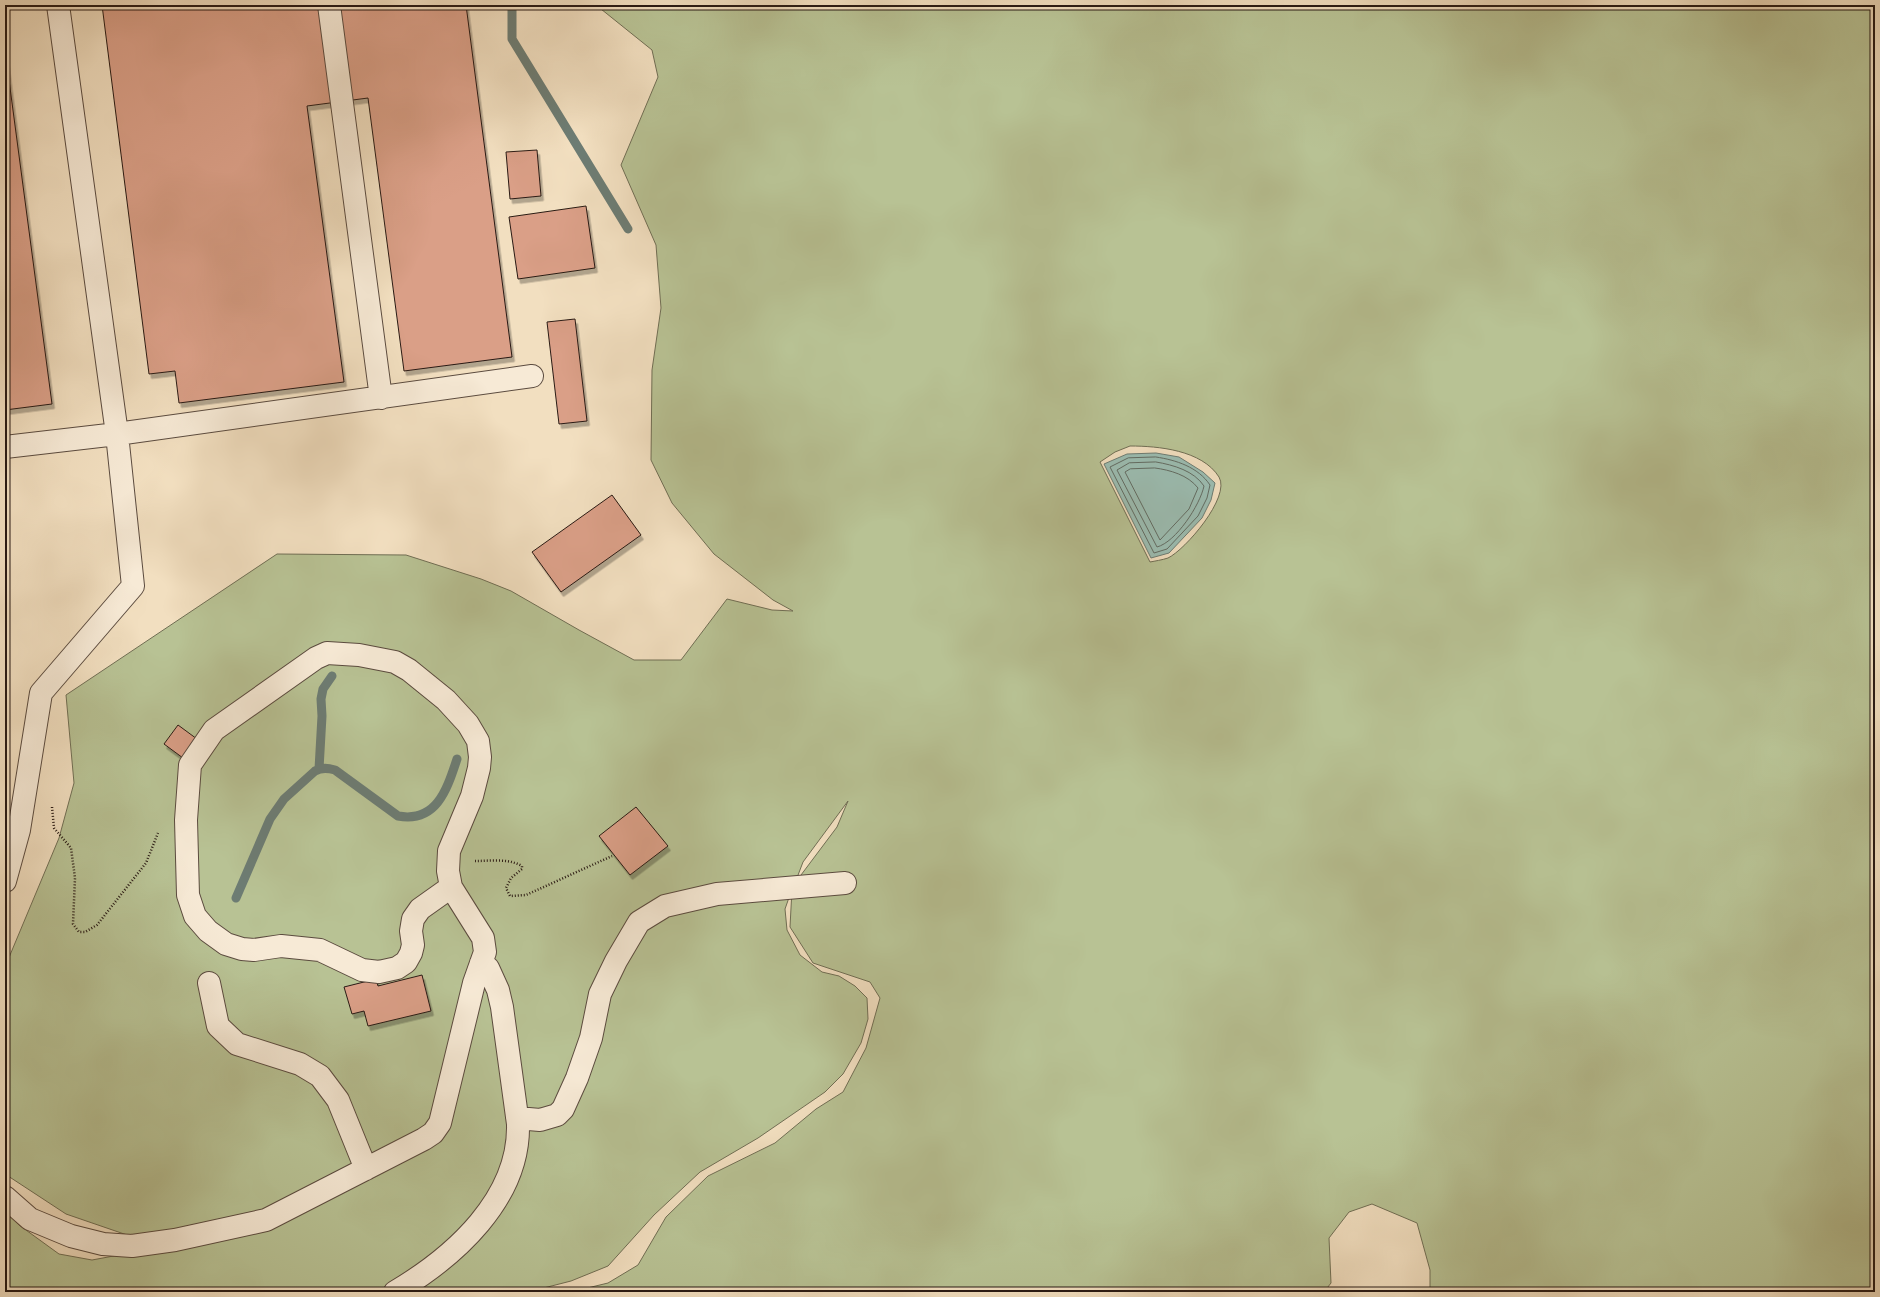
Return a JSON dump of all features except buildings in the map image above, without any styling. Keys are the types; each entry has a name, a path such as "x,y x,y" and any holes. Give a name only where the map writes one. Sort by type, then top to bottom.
{"street":[{"path":"5,881 19,830 41,693 133,586 117,434 58,5"},
{"path":"329,5 381,398"},
{"path":"5,447 117,434 532,376"},
{"path":"5,1197 30,1219 71,1236 103,1244 132,1246 175,1240 266,1220 424,1139 432,1133 440,1123 474,983 485,952 482,938 451,887 448,861 449,851 472,796 479,768 480,757 478,741 468,724 446,700 409,670 395,662 359,655 327,653 316,658 214,730 190,765 186,820 188,895 195,916 208,931 226,944 242,949 254,950 281,946 295,946 320,950 362,970 379,972 397,968 406,962 412,953 413,945 411,931 413,919 420,909 451,887"},
{"path":"517,1118 540,1120 557,1115 563,1109 577,1078 591,1038 600,994 616,960 639,922 665,906 717,894 845,883"},
{"path":"395,1292 459,1245 493,1205 510,1174 518,1136 517,1118 502,1007 498,990 488,968 481,963"},
{"path":"209,983 218,1026 237,1044 300,1064 320,1076 338,1100 366,1169"}],"path":[{"path":"27,785 43,790 51,796 54,828 71,848 75,878 73,924 79,932 86,932 97,925 146,863 157,833 171,822 186,820"},
{"path":"448,861 514,862 522,866 522,869 511,878 506,888 510,896 518,897 526,896 612,856"}],"green space":[{"path":"596,5 1875,5 1875,1292 1430,1292 1430,1270 1417,1223 1372,1204 1349,1212 1329,1238 1331,1283 1324,1292 571,1292 608,1283 638,1265 666,1217 708,1176 775,1143 816,1109 843,1092 866,1048 880,998 870,982 813,963 790,927 792,889 785,909 787,930 800,955 822,972 839,976 855,986 867,998 868,1019 861,1043 843,1074 825,1092 758,1138 700,1172 654,1215 608,1266 571,1281 528,1292 5,1292 5,1210 19,1225 59,1254 92,1260 162,1247 66,1214 5,1174 5,967 59,838 74,783 66,695 277,554 406,555 481,579 511,591 634,660 681,660 727,599 772,610 793,611 773,600 714,554 672,503 651,460 652,370 661,308 656,245 621,165 658,77 652,50","holes":["1130,446 1153,447 1179,451 1191,455 1211,468 1219,477 1221,486 1213,509 1185,545 1168,558 1150,562 1100,462 1115,452","848,801 837,827 795,883 803,862"]}],"water":[{"path":"1156,453 1179,457 1203,472 1215,483 1211,500 1202,518 1169,553 1151,558 1104,464 1127,454"}],"waterway":[{"path":"512,5 512,39 628,229"},
{"path":"319,769 322,716 321,699 323,689 332,676"},
{"path":"236,898 270,819 284,799 315,771 325,768 335,770 398,816 411,817 422,814 431,809 438,801 449,782 457,759"}]}
